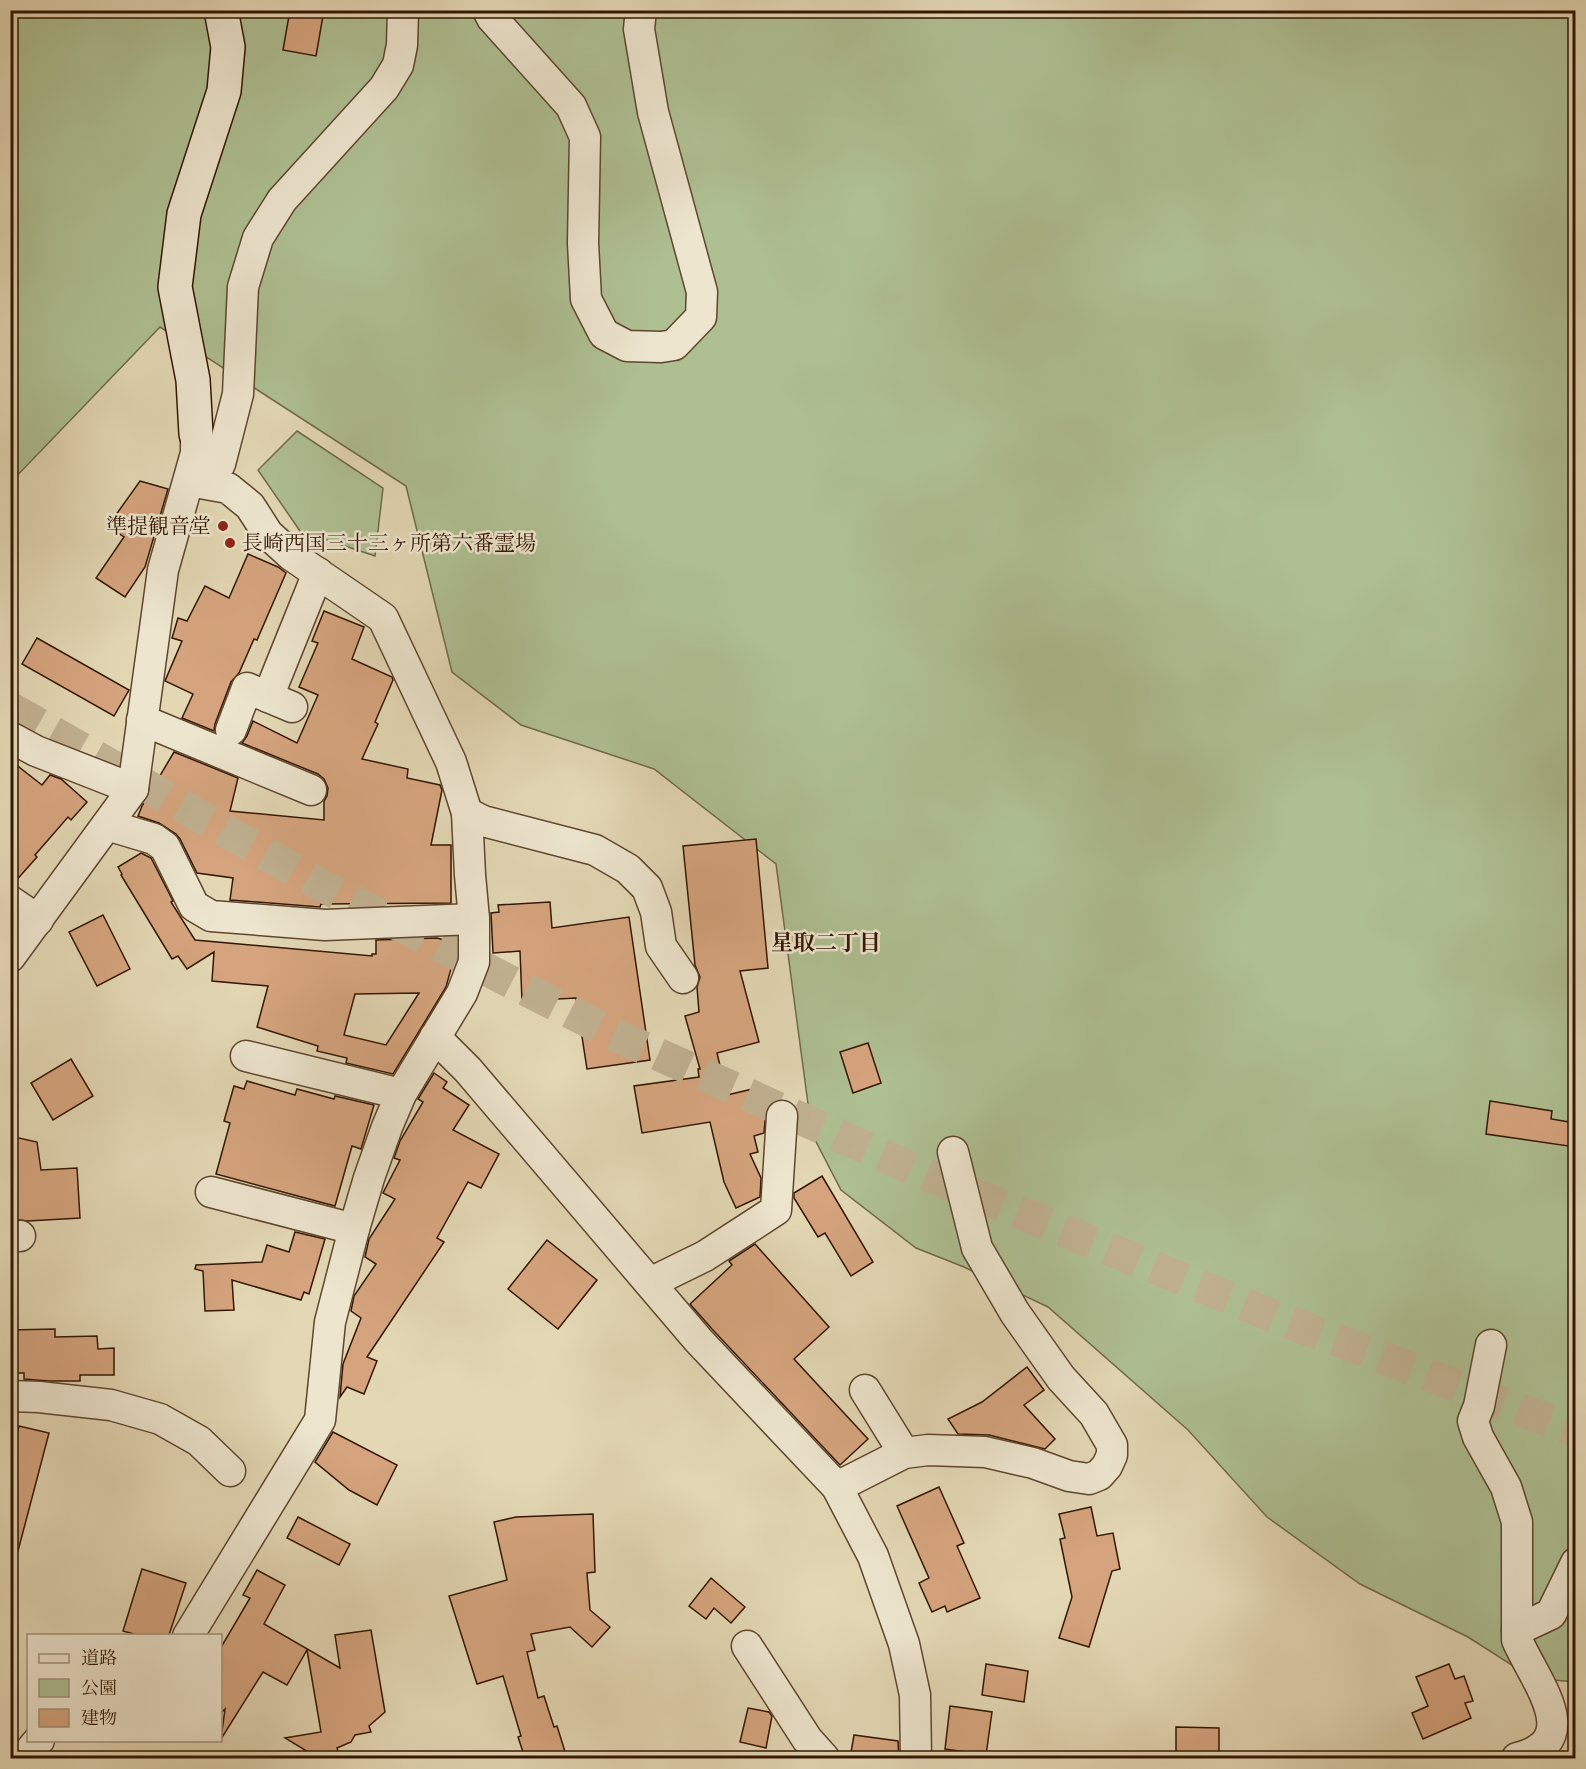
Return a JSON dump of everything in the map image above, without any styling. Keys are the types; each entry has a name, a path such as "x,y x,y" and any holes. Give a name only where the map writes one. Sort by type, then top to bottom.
{"street":[{"path":"10,957 133,789 163,570 196,453 193,380 175,287 184,214 224,91 228,47 221,10"},
{"path":"189,481 208,474 220,464 238,394 243,287 258,238 282,200 384,88 398,64 402,45 404,10"},
{"path":"488,10 492,18 571,106 585,137 583,243 586,299 604,334 627,346 661,347 674,345 701,317 702,292 653,112 639,29 641,10"},
{"path":"189,481 228,488 250,506 268,534 291,555 383,618 451,762 467,813 474,920 474,962 462,993 401,1094 380,1147 354,1229 330,1322 320,1420 189,1634"},
{"path":"231,730 247,688 280,702 318,573"},
{"path":"142,720 310,790"},
{"path":"10,737 36,751 133,789"},
{"path":"467,813 483,821 596,850 628,869 646,888 656,912 661,946 683,978"},
{"path":"107,825 154,839 165,847 194,906 211,916 325,925 474,920"},
{"path":"10,901 38,920"},
{"path":"435,1037 468,1070 699,1341 837,1487 873,1556 904,1644 915,1695 916,1758"},
{"path":"246,1056 401,1094"},
{"path":"650,1283 705,1256 776,1209 782,1116"},
{"path":"837,1487 904,1453 928,1450 985,1452 1069,1476 1089,1479 1099,1475 1107,1466 1112,1455 1112,1445 1094,1414 1061,1378 1015,1313 977,1248 953,1152"},
{"path":"211,1192 354,1229"},
{"path":"1491,1345 1479,1406 1473,1421 1478,1437 1506,1487 1517,1522 1517,1640 1524,1656 1556,1706 1560,1720 1557,1737 1546,1747 1516,1758"},
{"path":"865,1390 904,1453"},
{"path":"10,1396 111,1405 160,1419 199,1441 230,1471"},
{"path":"1517,1630 1551,1614 1575,1563"},
{"path":"747,1646 807,1739 824,1758"},
{"path":"24,1758 37,1742"}],"green space":[{"path":"11,11 1575,11 1575,1682 1532,1678 1468,1637 1360,1584 1267,1517 1188,1430 1048,1307 964,1267 916,1248 841,1190 812,1134 776,864 654,769 521,725 452,672 406,486 160,327 11,482"},
{"path":"297,431 383,488 375,556 300,531 258,470"}],"building":[{"path":"290,10 324,10 316,56 283,50"},
{"path":"140,481 168,489 145,567 125,597 96,578 124,537 108,526"},
{"path":"248,554 286,573 257,640 254,639 239,673 231,682 214,731 182,718 193,694 165,681 182,641 172,638 178,618 187,621 205,586 229,598"},
{"path":"324,611 364,627 352,659 392,677 393,680 375,722 378,724 362,759 408,769 407,778 440,785 442,790 431,845 451,845 451,903 321,904 320,907 230,900 233,878 197,873 176,834 159,823 138,816 174,752 238,778 230,811 324,820 324,801 328,788 324,779 318,774 242,743 253,721 297,743 318,695 299,687 318,643 312,641"},
{"path":"37,638 129,690 114,716 22,664"},
{"path":"10,760 42,785 50,775 61,779 87,802 71,820 68,817 13,884 10,884"},
{"path":"756,839 768,968 740,971 759,1042 717,1053 727,1095 761,1087 766,1110 764,1133 754,1136 758,1152 750,1154 761,1178 760,1197 736,1208 724,1182 710,1122 642,1133 634,1086 699,1077 698,1069 700,1069 685,1016 699,1012 697,987 700,977 695,965 683,846"},
{"path":"141,853 151,858 173,901 171,902 195,940 372,956 376,954 376,940 437,938 451,942 453,938 457,940 457,947 446,987 393,1074 346,1063 347,1058 317,1051 318,1046 257,1027 268,986 212,981 214,952 187,969 178,956 172,959 118,867","holes":["419,993 386,1045 344,1035 355,994"]},
{"path":"550,902 552,928 629,917 650,1060 587,1069 576,998 522,1001 520,951 493,953 491,913 499,912 498,905"},
{"path":"103,915 130,969 97,986 69,932"},
{"path":"868,1043 881,1083 853,1093 840,1052"},
{"path":"71,1059 93,1096 53,1120 31,1083"},
{"path":"434,1073 447,1082 443,1088 469,1105 453,1130 499,1154 481,1188 468,1182 437,1238 444,1242 367,1357 377,1361 364,1394 347,1387 340,1397 343,1364 361,1318 351,1311 354,1296 376,1264 365,1257 369,1239 395,1199 383,1193 400,1160 394,1158 400,1141 423,1102 418,1099"},
{"path":"247,1081 295,1095 297,1089 334,1099 335,1096 374,1105 361,1149 352,1146 335,1206 216,1174 230,1123 224,1121 234,1086 244,1089"},
{"path":"1490,1101 1552,1111 1551,1119 1575,1123 1575,1147 1486,1134"},
{"path":"10,1136 37,1142 41,1170 77,1168 80,1218 28,1221 10,1219"},
{"path":"822,1176 873,1262 851,1276 825,1233 818,1237 794,1198 794,1193"},
{"path":"295,1232 325,1239 309,1294 304,1292 301,1300 232,1280 234,1310 205,1311 203,1271 195,1269 196,1265 262,1262 267,1245 289,1252"},
{"path":"547,1240 597,1280 558,1329 508,1289"},
{"path":"755,1244 829,1327 794,1359 868,1439 840,1465 690,1304 732,1265 729,1261"},
{"path":"55,1329 55,1337 97,1336 98,1349 114,1348 114,1375 80,1375 80,1381 49,1381 24,1379 24,1373 10,1373 10,1330"},
{"path":"1027,1367 1044,1390 1024,1405 1055,1439 1045,1449 989,1435 958,1434 948,1419 982,1402"},
{"path":"19,1426 49,1433 18,1551 10,1550 10,1458"},
{"path":"333,1432 397,1465 377,1505 349,1490 315,1462"},
{"path":"939,1487 964,1543 957,1546 980,1598 947,1612 945,1606 932,1612 919,1583 929,1578 897,1506"},
{"path":"1091,1507 1097,1536 1113,1533 1120,1569 1112,1571 1089,1647 1059,1638 1072,1597 1060,1539 1065,1538 1059,1514"},
{"path":"593,1514 595,1572 587,1573 590,1610 610,1627 592,1647 570,1627 531,1634 535,1650 527,1652 538,1698 544,1696 567,1758 525,1758 518,1737 521,1736 503,1676 477,1684 449,1596 507,1580 494,1522 516,1517"},
{"path":"298,1517 350,1544 339,1565 287,1538"},
{"path":"142,1569 186,1583 169,1634 134,1634 123,1631"},
{"path":"257,1570 285,1585 264,1624 340,1668 335,1635 371,1630 385,1712 369,1726 371,1732 355,1735 351,1742 337,1748 340,1758 318,1758 285,1738 321,1732 307,1650 287,1685 263,1672 222,1737 225,1709 222,1712 222,1646 250,1598 243,1595"},
{"path":"711,1578 745,1607 731,1623 714,1608 706,1619 689,1606"},
{"path":"986,1664 1028,1671 1024,1702 982,1695"},
{"path":"1449,1664 1455,1679 1464,1676 1473,1701 1465,1703 1471,1718 1423,1739 1412,1713 1428,1706 1416,1677"},
{"path":"950,1706 992,1712 986,1755 945,1749"},
{"path":"748,1708 769,1712 772,1716 766,1748 740,1742"},
{"path":"1176,1727 1219,1728 1219,1758 1176,1758"},
{"path":"854,1735 898,1741 899,1758 850,1758"}],"tunnel":[{"path":"10,708 317,883 613,1034 920,1172 1278,1318 1576,1431"}],"place":[{"name":"準提観音堂","path":"223,526"},
{"name":"長崎西国三十三ヶ所第六番霊場","path":"230,543"}],"district":[{"name":"星取二丁目","path":"826,943"}]}
